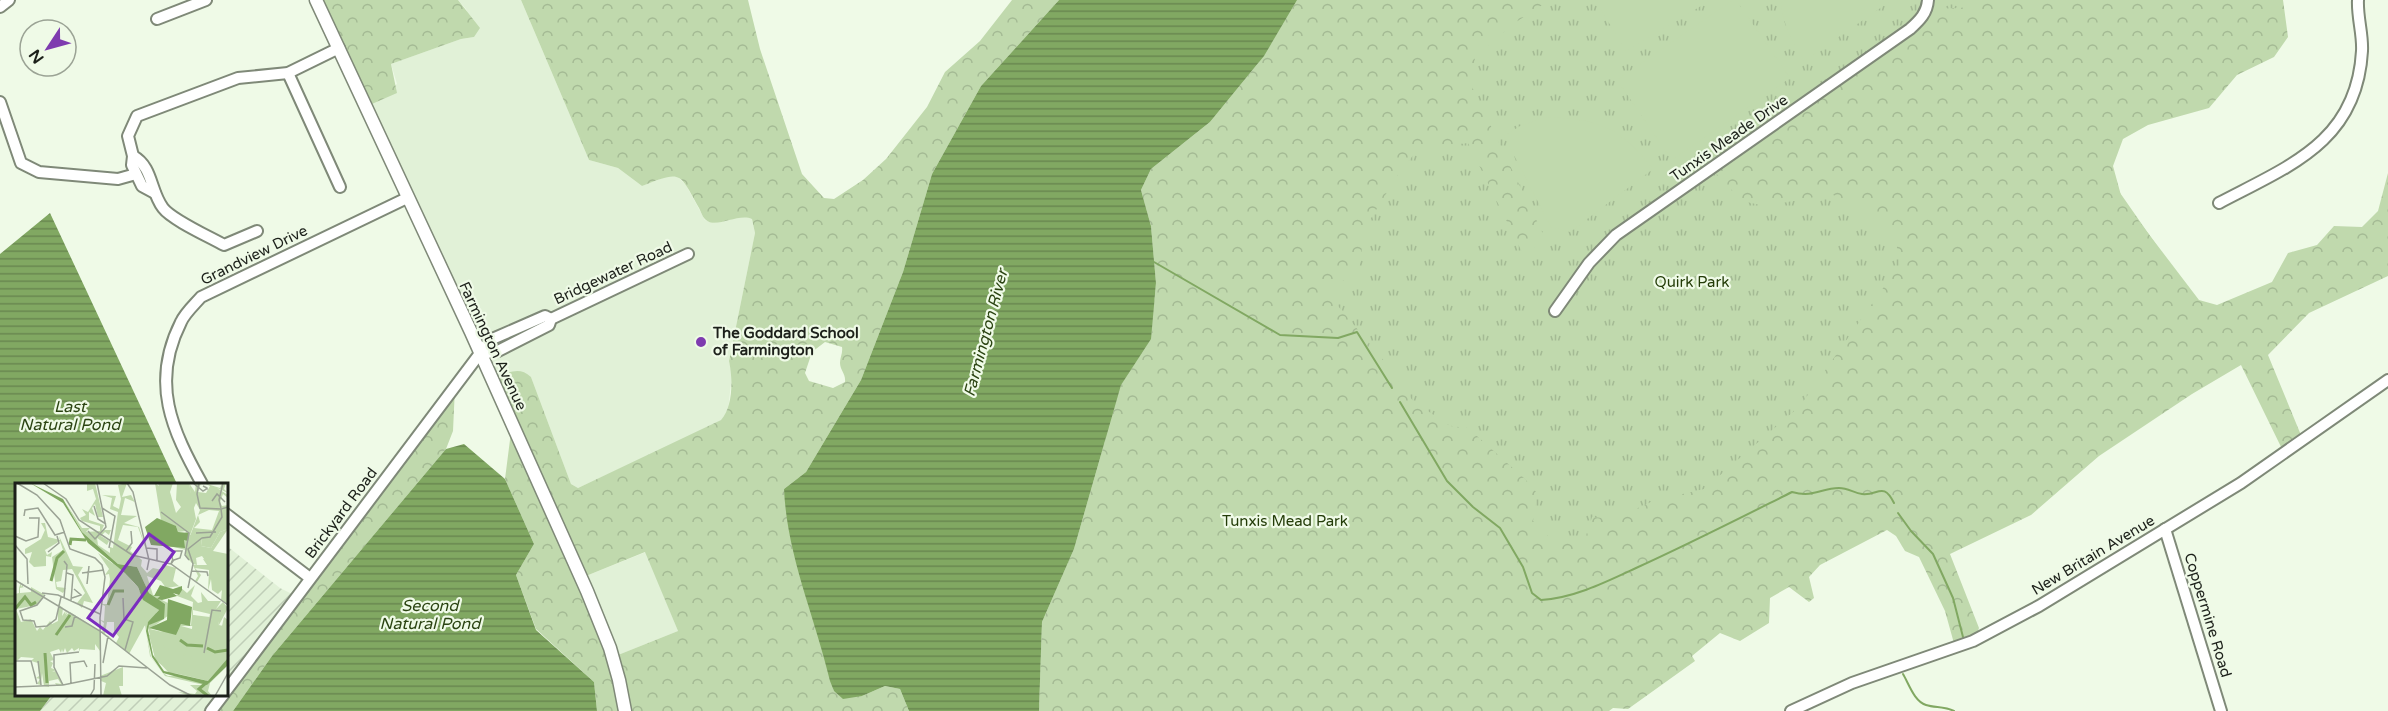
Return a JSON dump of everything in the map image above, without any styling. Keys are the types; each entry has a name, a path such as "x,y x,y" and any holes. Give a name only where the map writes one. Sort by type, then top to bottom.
{"main road":[{"name":"Farmington Avenue","path":"316,0 481,354 610,648 620,680 625,711"}],"street":[{"path":"0,6 9,0"},
{"path":"157,19 206,0"},
{"name":"Tunxis Meade Drive","path":"1555,311 1589,263 1616,235 1910,30 1922,18 1927,9 1928,0"},
{"path":"2219,203 2288,167 2323,142 2343,118 2355,89 2362,50 2358,0"},
{"path":"155,193 142,186 132,165 133,156 128,136 137,116 238,78 288,73 339,48"},
{"path":"288,73 340,187"},
{"path":"0,102 21,163 39,172 118,179 136,174"},
{"path":"133,156 138,158 148,171 155,193 169,213 224,245 257,231"},
{"name":"Grandview Drive","path":"202,483 177,434 164,387 170,349 181,321 201,297 408,198"},
{"name":"Bridgewater Road","path":"481,354 498,351 549,325 551,319 688,255"},
{"name":"Brickyard Road","path":"228,688 481,354"},
{"name":"New Britain Avenue","path":"1791,711 1851,682 1973,641 2039,606 2241,483 2388,380"},
{"path":"228,516 310,578"},
{"name":"Coppermine Road","path":"2165,529 2221,711"},
{"path":"211,711 222,696"}],"shaded area":[{"path":"458,0 521,0 589,160 618,168 642,186 670,175 678,177 686,185 705,220 713,223 745,216 752,218 755,233 729,361 732,374 728,411 721,420 692,435 578,488 571,484 531,377 492,379 365,107 397,84 391,64 461,39 474,37 466,9"},
{"path":"228,547 280,588 296,596 228,690"},
{"path":"646,552 678,631 613,657 581,578"},
{"path":"51,696 223,696 211,711 40,711"}],"green space":[{"path":"316,0 458,0 480,28 474,37 461,39 391,64 397,93 365,107"},
{"path":"521,0 748,0 760,49 802,174 824,198 834,199 863,180 886,159 927,107 945,72 980,41 1012,0 1059,0 981,86 932,174 903,272 861,380 806,472 784,489 834,691 862,696 885,686 900,689 909,711 597,711 594,682 536,629 516,575 534,544 505,479 512,424 492,379 517,371 531,377 571,484 578,488 721,420 730,400 729,361 755,233 752,219 740,218 715,223 706,220 683,181 678,178 672,176 642,186 618,168 589,160","holes":["825,342 842,347 840,363 845,382 833,388 809,381 805,373 812,352","645,552 678,631 613,657 581,578"]},
{"name":"Quirk Park","path":"1286,0 2169,0 2093,154 2210,322 1554,711 1038,711 1105,461 1109,404"},
{"name":"Tunxis Mead Park","path":"1297,0 1550,0 1513,24 1475,57 1472,87 1546,240 1523,254 1468,143 1418,149 1397,176 1365,228 1359,268 1330,291 1338,306 1385,362 1413,401 1450,426 1468,428 1525,479 1537,493 1533,521 1553,541 1584,542 1592,517 1605,518 1625,514 1653,501 1704,489 1800,406 1900,264 1896,242 1859,207 1831,194 1765,206 1742,201 1712,169 1910,30 1927,9 1961,8 1979,0 2283,0 2288,37 2274,57 2237,75 2209,108 2148,125 2123,139 2113,166 2122,199 2199,300 2217,305 2272,282 2288,253 2317,245 2334,226 2362,227 2378,211 2388,173 2388,276 2309,313 2268,355 2303,440 2284,453 2241,365 2192,394 2099,456 2031,515 1950,554 1979,628 1975,640 1955,647 1945,611 1919,557 1905,551 1896,536 1887,530 1820,565 1809,577 1814,598 1809,602 1789,587 1770,598 1769,623 1740,641 1720,633 1692,656 1695,661 1628,709 1613,708 1609,711 1039,711 1042,622 1074,549 1121,385 1151,339 1156,283 1151,226 1141,190 1151,169 1210,122 1264,56"},
{"path":"1595,0 1711,0 1626,51"},
{"path":"1736,0 1790,78 1672,160 1617,80"},
{"path":"1781,0 1892,0 1804,61 1786,25"},
{"path":"1547,117 1581,120 1607,128 1630,144 1653,169 1570,232 1551,227 1504,136 1520,126"},
{"path":"455,387 453,431 446,449 272,656 233,711 211,711 222,696 228,696 228,688"}],"water":[{"name":"Farmington River","path":"1059,0 1297,0 1264,56 1210,122 1151,169 1141,190 1151,226 1156,283 1151,339 1121,385 1074,549 1042,622 1039,711 909,711 900,689 885,686 862,696 843,699 834,691 830,681 802,586 790,538 784,489 806,472 861,380 903,272 932,174 981,86"},
{"name":"Last Natural Pond","path":"50,213 177,483 15,483 15,696 51,696 40,711 0,711 0,254"},
{"name":"Second Natural Pond","path":"464,444 505,479 534,544 516,575 536,630 594,682 597,711 233,711 272,656 446,449"}],"waterway":[{"path":"1154,262 1280,335 1338,338 1357,332 1392,388"},
{"path":"1400,402 1447,481 1473,507 1500,528 1523,567 1532,593 1541,600 1578,593 1601,584 1792,492 1806,494 1833,488 1862,494 1883,491 1894,503"},
{"path":"1898,513 1933,554 1953,598 1963,637"},
{"path":"1903,674 1915,696 1922,703 1954,711"}],"place":[{"name":"The Goddard School of Farmington","path":"701,342"}]}
